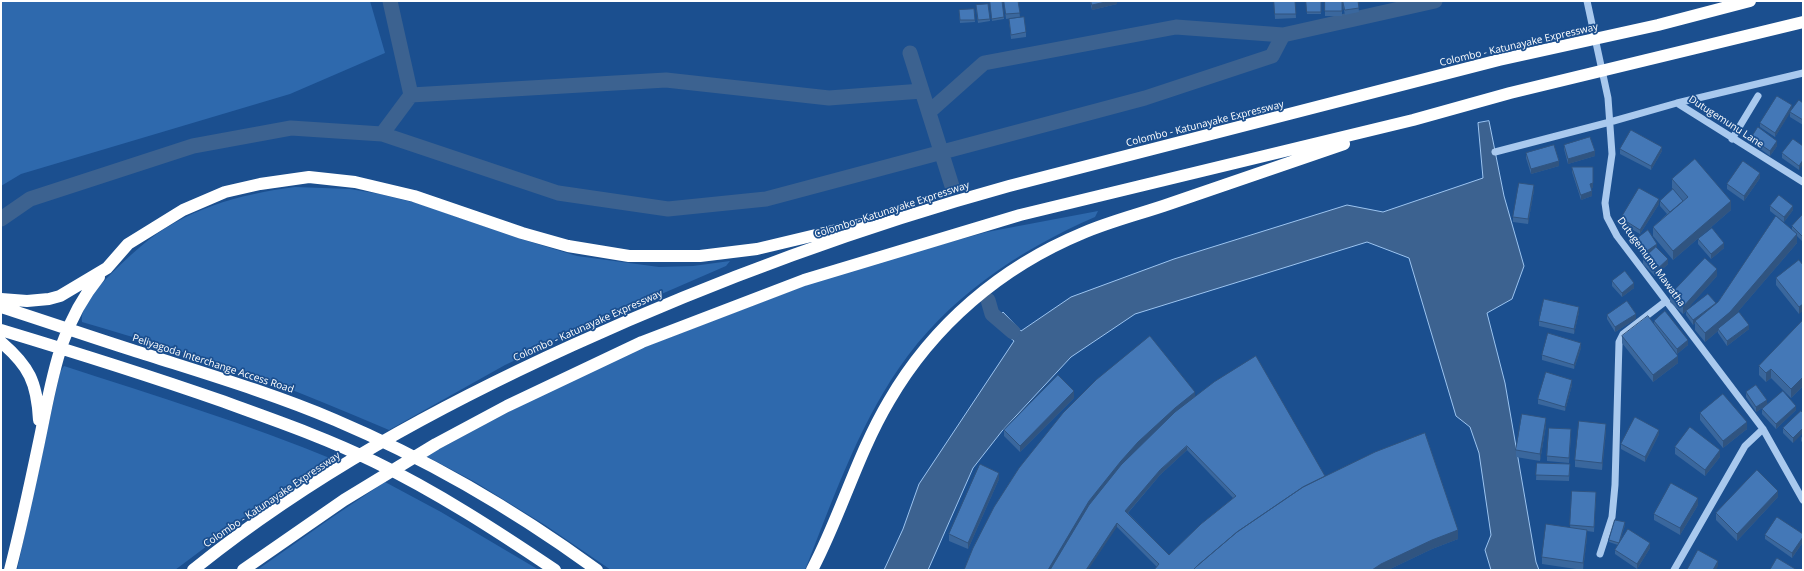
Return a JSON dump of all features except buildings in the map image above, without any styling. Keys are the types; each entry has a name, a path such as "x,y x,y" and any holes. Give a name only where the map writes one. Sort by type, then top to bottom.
{"highway":[{"name":"Colombo - Katunayake Expressway","path":"193,570 303,490 406,428 504,377 688,294 772,262 933,207 1499,60 1658,25 1750,1"},
{"path":"244,570 344,500 436,444 507,406 642,342 804,280 1020,215 1413,120 1510,93 1664,54 1803,22"},
{"path":"812,570 869,438 889,400 912,365 930,342 966,305 1010,271 1031,258 1084,232 1413,120"},
{"path":"10,570 37,451 52,376 60,347 87,292 128,244 183,210 225,192 260,184 309,177 355,182 414,196 522,233 568,246 629,256 700,256 757,249 933,207"},
{"path":"1,299 27,301 49,300 60,296 107,268"},
{"name":"Peliyagoda Interchange Access Road","path":"1,307 260,390 357,430 400,450 483,495 557,541 597,570"},
{"path":"1,330 60,347 324,438 375,462 480,521 555,570"},
{"path":"1,342 16,355 29,372 35,388 38,402 39,424 37,451"}],"street":[{"name":"Dutugemunu Mawatha","path":"1587,1 1608,98 1612,154 1605,203 1607,217 1617,236 1763,428 1803,500"},
{"path":"1677,103 1803,73"},
{"path":"1732,139 1758,96"},
{"name":"Dutugemunu Lane","path":"1495,152 1677,103 1732,139 1803,182"},
{"path":"1600,554 1612,517 1615,485 1619,342 1623,334 1666,300"},
{"path":"1674,570 1745,446 1763,428"}],"shaded area":[{"path":"1,1 370,1 385,53 290,94 21,174 1,186"},
{"path":"1489,121 1504,196 1524,266 1512,299 1487,313 1505,383 1536,562 1539,570 1491,570 1485,550 1491,535 1479,453 1470,427 1456,416 1409,258 1367,242 1135,314 1071,357 1002,431 973,468 928,570 884,570 903,529 919,484 1014,341 994,324 1003,312 1021,331 1071,297 1174,259 1347,205 1383,212 1483,178 1478,123"},
{"path":"295,187 350,189 380,194 420,204 521,239 577,256 659,267 693,266 730,261 726,266 590,325 505,365 389,430 253,375 82,322 82,316 86,304 98,287 140,247 174,223 233,199"},
{"path":"1098,211 1095,217 1039,245 986,279 962,298 918,343 899,368 870,416 846,466 805,570 611,570 545,525 475,482 426,456 531,400 621,356 817,281 870,264 987,232"},
{"path":"64,366 236,423 337,461 251,513 175,570 17,570 60,372"},
{"path":"385,482 441,512 539,570 257,570"}],"waterway":[{"path":"1,219 30,199 193,146 291,128 382,134 411,95 390,1"},
{"path":"929,112 984,63 1176,27 1283,35 1435,1"},
{"path":"382,134 558,193 668,209 766,199 1145,98 1272,56 1283,35"},
{"path":"910,53 952,186"},
{"path":"411,95 666,80 829,98 922,91"},
{"path":"988,300 992,314 1013,332"}]}
